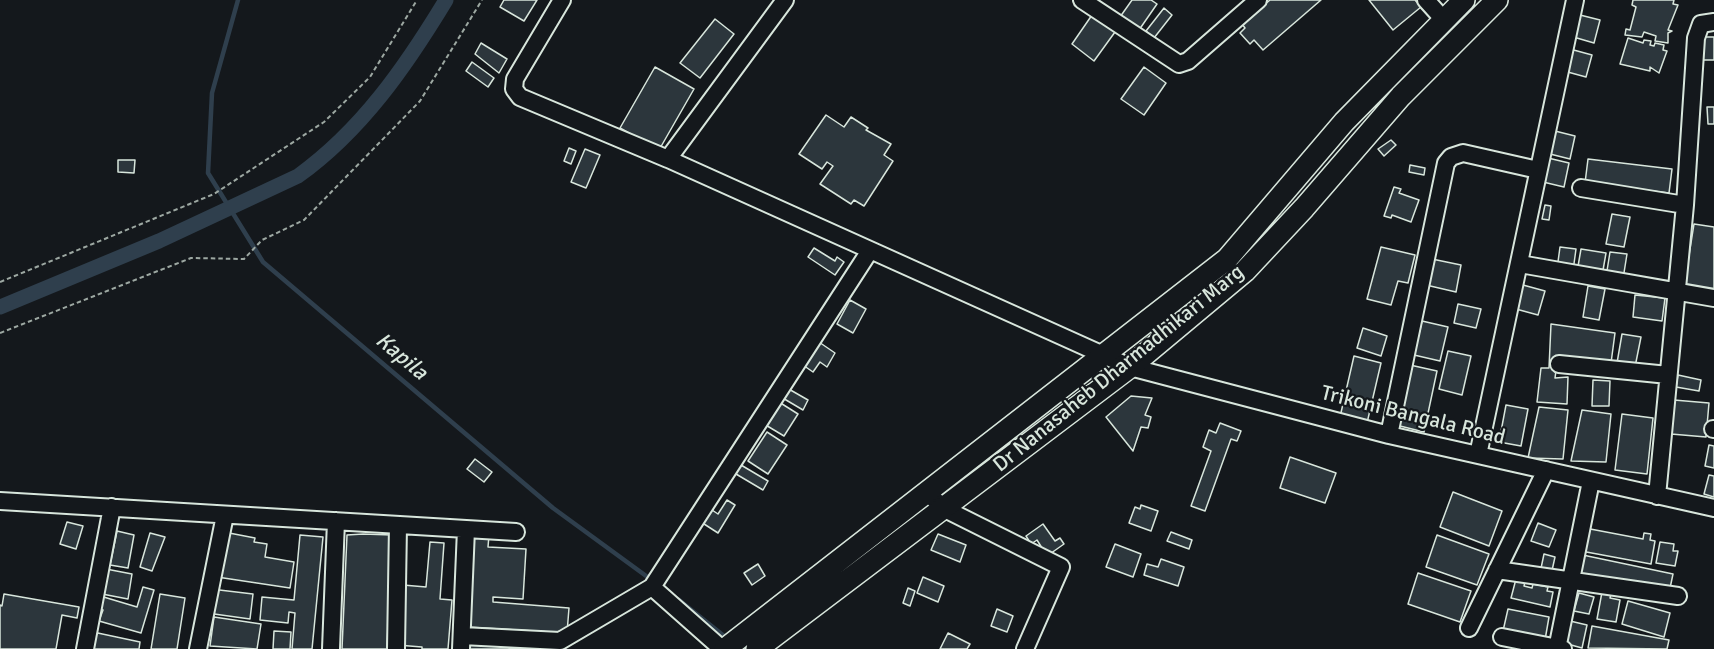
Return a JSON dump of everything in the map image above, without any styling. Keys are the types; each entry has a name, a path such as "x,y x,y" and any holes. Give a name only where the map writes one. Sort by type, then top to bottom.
{"main road":[{"name":"Dr Nanasaheb Dharmadhikari Marg","path":"723,649 1227,259 1344,122 1464,0"},
{"name":"Dr Nanasaheb Dharmadhikari Marg","path":"758,649 1130,367 1245,271 1304,208 1401,96 1497,0"}],"street":[{"name":"Trikoni Bangala Road","path":"562,0 515,79 516,93 520,97 668,159 869,252 1130,367 1389,435 1714,508"},
{"path":"668,159 785,0"},
{"path":"1082,0 1179,64 1188,61 1258,0"},
{"path":"1426,0 1444,20"},
{"path":"1478,455 1575,0"},
{"path":"1657,495 1685,205 1696,38 1701,24 1714,22"},
{"path":"1389,435 1446,163 1451,157 1463,153 1538,170"},
{"path":"1581,188 1685,205"},
{"path":"466,529 461,643 562,645 652,587 869,252"},
{"path":"1520,264 1714,298"},
{"path":"1559,364 1668,375"},
{"path":"1469,628 1546,470"},
{"path":"1502,637 1559,649 1591,481"},
{"path":"927,492 943,508 1061,567 1025,649"},
{"path":"0,501 516,532"},
{"path":"85,649 112,507"},
{"path":"198,649 225,515"},
{"path":"331,649 336,521"},
{"path":"396,649 398,525"},
{"path":"1497,570 1678,596"},
{"path":"652,587 723,649"}],"path":[{"path":"0,282 214,194 324,122 370,77 417,0"},
{"path":"0,333 190,258 244,259 262,240 304,220 420,101 482,0"}],"building":[{"path":"504,0 537,0 524,21 500,7"},
{"path":"1132,0 1151,0 1157,4 1139,30 1120,17"},
{"path":"1270,0 1321,0 1263,50 1254,40 1250,44 1240,33 1245,28 1242,24"},
{"path":"1369,0 1415,0 1421,7 1393,30"},
{"path":"1633,0 1674,0 1673,4 1678,5 1668,30 1672,31 1668,33 1668,43 1655,41 1656,36 1644,32 1642,37 1625,35 1626,29 1630,30 1636,7 1632,5"},
{"path":"1164,8 1172,15 1154,38 1146,31"},
{"path":"1576,14 1600,20 1594,43 1570,36"},
{"path":"1092,15 1115,32 1094,61 1072,44"},
{"path":"715,19 734,34 700,78 680,63"},
{"path":"1703,37 1714,37 1714,60 1701,60"},
{"path":"1628,38 1643,43 1644,40 1651,41 1650,45 1654,46 1655,43 1664,45 1663,50 1667,51 1659,73 1650,67 1650,71 1620,64"},
{"path":"481,43 507,59 499,73 475,54"},
{"path":"1570,49 1592,55 1586,77 1564,71"},
{"path":"472,62 494,78 488,87 466,71"},
{"path":"655,67 694,89 659,150 620,128"},
{"path":"1144,67 1166,83 1144,115 1121,99"},
{"path":"1707,107 1714,107 1714,124 1708,124"},
{"path":"826,115 844,127 851,117 868,128 866,130 891,144 884,155 893,161 864,206 854,200 851,204 820,184 833,166 827,162 822,169 799,154"},
{"path":"1555,131 1575,136 1570,159 1550,154"},
{"path":"1391,140 1396,145 1384,156 1378,149"},
{"path":"569,148 576,151 571,164 564,161"},
{"path":"585,149 600,155 586,188 571,182"},
{"path":"1548,158 1569,163 1564,187 1543,182"},
{"path":"1588,159 1672,169 1669,193 1585,183"},
{"path":"118,160 135,160 134,173 118,172"},
{"path":"1410,165 1425,168 1424,175 1409,172"},
{"path":"1394,187 1401,189 1399,193 1419,200 1411,222 1392,215 1391,218 1384,216"},
{"path":"1545,205 1551,206 1549,220 1542,219"},
{"path":"1612,214 1630,217 1624,247 1606,244"},
{"path":"1694,224 1714,227 1714,292 1684,287"},
{"path":"1381,247 1415,255 1408,283 1398,281 1391,305 1367,299"},
{"path":"1560,247 1576,249 1573,271 1557,269"},
{"path":"814,248 835,261 837,257 844,262 835,275 808,257"},
{"path":"1581,249 1606,253 1602,276 1577,272"},
{"path":"1610,252 1627,254 1623,279 1606,277"},
{"path":"1432,259 1461,265 1456,292 1426,285"},
{"path":"1523,285 1545,291 1538,315 1516,309"},
{"path":"1588,286 1605,289 1599,320 1583,317"},
{"path":"1635,295 1665,298 1662,321 1633,317"},
{"path":"850,300 866,309 853,333 837,324"},
{"path":"1458,304 1481,309 1476,328 1454,323"},
{"path":"1422,321 1448,327 1440,361 1414,355"},
{"path":"1551,324 1615,333 1611,363 1558,356 1555,378 1568,377 1567,404 1537,402 1541,368 1549,368"},
{"path":"1363,328 1387,336 1381,356 1357,348"},
{"path":"1622,334 1641,337 1635,367 1617,363"},
{"path":"816,340 835,353 827,367 820,362 813,372 800,363"},
{"path":"1448,351 1471,356 1462,395 1439,389"},
{"path":"1354,356 1381,363 1367,423 1340,417"},
{"path":"1410,365 1437,371 1424,432 1396,425"},
{"path":"1678,375 1701,380 1699,391 1676,387"},
{"path":"1593,380 1610,381 1609,406 1592,406"},
{"path":"787,388 808,400 803,410 781,397"},
{"path":"1131,396 1152,398 1145,415 1151,417 1148,428 1141,427 1133,451 1106,417"},
{"path":"1674,400 1709,403 1706,437 1671,434"},
{"path":"779,402 798,414 784,436 764,424"},
{"path":"1506,405 1528,409 1521,446 1499,442"},
{"path":"1539,407 1568,410 1563,459 1528,458"},
{"path":"1582,410 1611,414 1606,462 1571,461"},
{"path":"1622,414 1653,418 1647,474 1615,470"},
{"path":"1220,423 1241,431 1237,441 1231,439 1205,511 1191,506 1211,451 1203,447 1209,430 1216,433"},
{"path":"767,432 787,445 768,474 748,461"},
{"path":"1709,445 1714,446 1714,468 1705,466"},
{"path":"1290,457 1336,473 1325,503 1280,488"},
{"path":"475,459 492,472 484,482 467,469"},
{"path":"741,465 768,481 763,490 736,474"},
{"path":"1709,475 1714,476 1714,497 1704,494"},
{"path":"1453,492 1502,511 1489,546 1440,527"},
{"path":"727,500 735,505 718,533 701,522 709,508 718,514"},
{"path":"1141,505 1158,511 1151,531 1129,523 1135,507 1140,509"},
{"path":"67,522 83,526 76,549 60,544"},
{"path":"1538,523 1556,530 1549,547 1531,541"},
{"path":"1043,524 1055,541 1060,538 1064,544 1047,556 1037,540 1031,544 1026,536"},
{"path":"1585,528 1643,539 1644,533 1651,534 1650,540 1655,541 1651,564 1581,551"},
{"path":"117,531 134,535 128,568 110,565"},
{"path":"224,532 255,538 254,542 267,544 265,557 294,562 290,588 217,577"},
{"path":"1171,532 1192,540 1189,549 1167,541"},
{"path":"150,533 165,537 152,571 140,567"},
{"path":"473,534 489,535 488,547 526,549 523,599 493,597 493,602 569,608 567,633 467,627"},
{"path":"938,534 966,545 960,562 931,550"},
{"path":"300,535 323,537 312,649 292,649 295,613 289,612 288,623 260,620 262,597 294,600"},
{"path":"347,535 392,535 387,649 342,649"},
{"path":"1437,535 1489,554 1477,585 1426,567"},
{"path":"430,542 444,543 440,599 452,600 448,649 422,649 422,647 397,645 403,585 426,587"},
{"path":"1660,542 1674,544 1673,551 1678,551 1675,566 1656,563"},
{"path":"1115,544 1141,554 1133,577 1106,567"},
{"path":"1544,554 1555,557 1551,575 1540,573"},
{"path":"1578,554 1673,574 1669,593 1574,573"},
{"path":"1161,559 1184,567 1178,586 1144,575 1147,564 1158,567"},
{"path":"758,564 765,576 752,585 744,573"},
{"path":"106,569 132,574 128,599 102,594"},
{"path":"1418,573 1471,591 1460,622 1408,604"},
{"path":"923,577 944,586 938,602 917,593"},
{"path":"1516,579 1525,582 1524,586 1532,588 1533,584 1548,587 1547,591 1553,592 1550,607 1511,598"},
{"path":"143,587 154,590 141,633 99,621 103,610 94,607 97,595 137,607"},
{"path":"908,588 915,591 910,606 903,603"},
{"path":"211,589 253,594 250,619 207,613"},
{"path":"1602,592 1611,594 1610,598 1620,600 1616,622 1597,619"},
{"path":"1579,593 1594,597 1589,614 1574,611"},
{"path":"4,594 79,607 77,618 62,615 56,649 0,649 0,605 2,606"},
{"path":"160,594 185,598 177,649 151,649"},
{"path":"1628,601 1670,613 1664,637 1622,624"},
{"path":"997,609 1013,616 1007,632 991,626"},
{"path":"1508,609 1549,617 1545,640 1503,631"},
{"path":"214,617 261,624 257,649 210,646"},
{"path":"1570,621 1587,625 1582,648 1564,643"},
{"path":"1592,626 1669,640 1667,649 1588,648"},
{"path":"274,631 291,632 290,649 273,649"},
{"path":"93,632 140,642 139,649 89,649"},
{"path":"948,633 970,644 967,649 940,649"},
{"path":"469,643 523,649 468,649"}],"waterway":[{"name":"Kapila","path":"238,0 212,93 208,173 263,262 553,508 653,581"},
{"path":"0,307 159,241 298,176 342,138 381,96 415,49 446,0"},
{"name":"Kapila","path":"679,600 729,640"}]}
